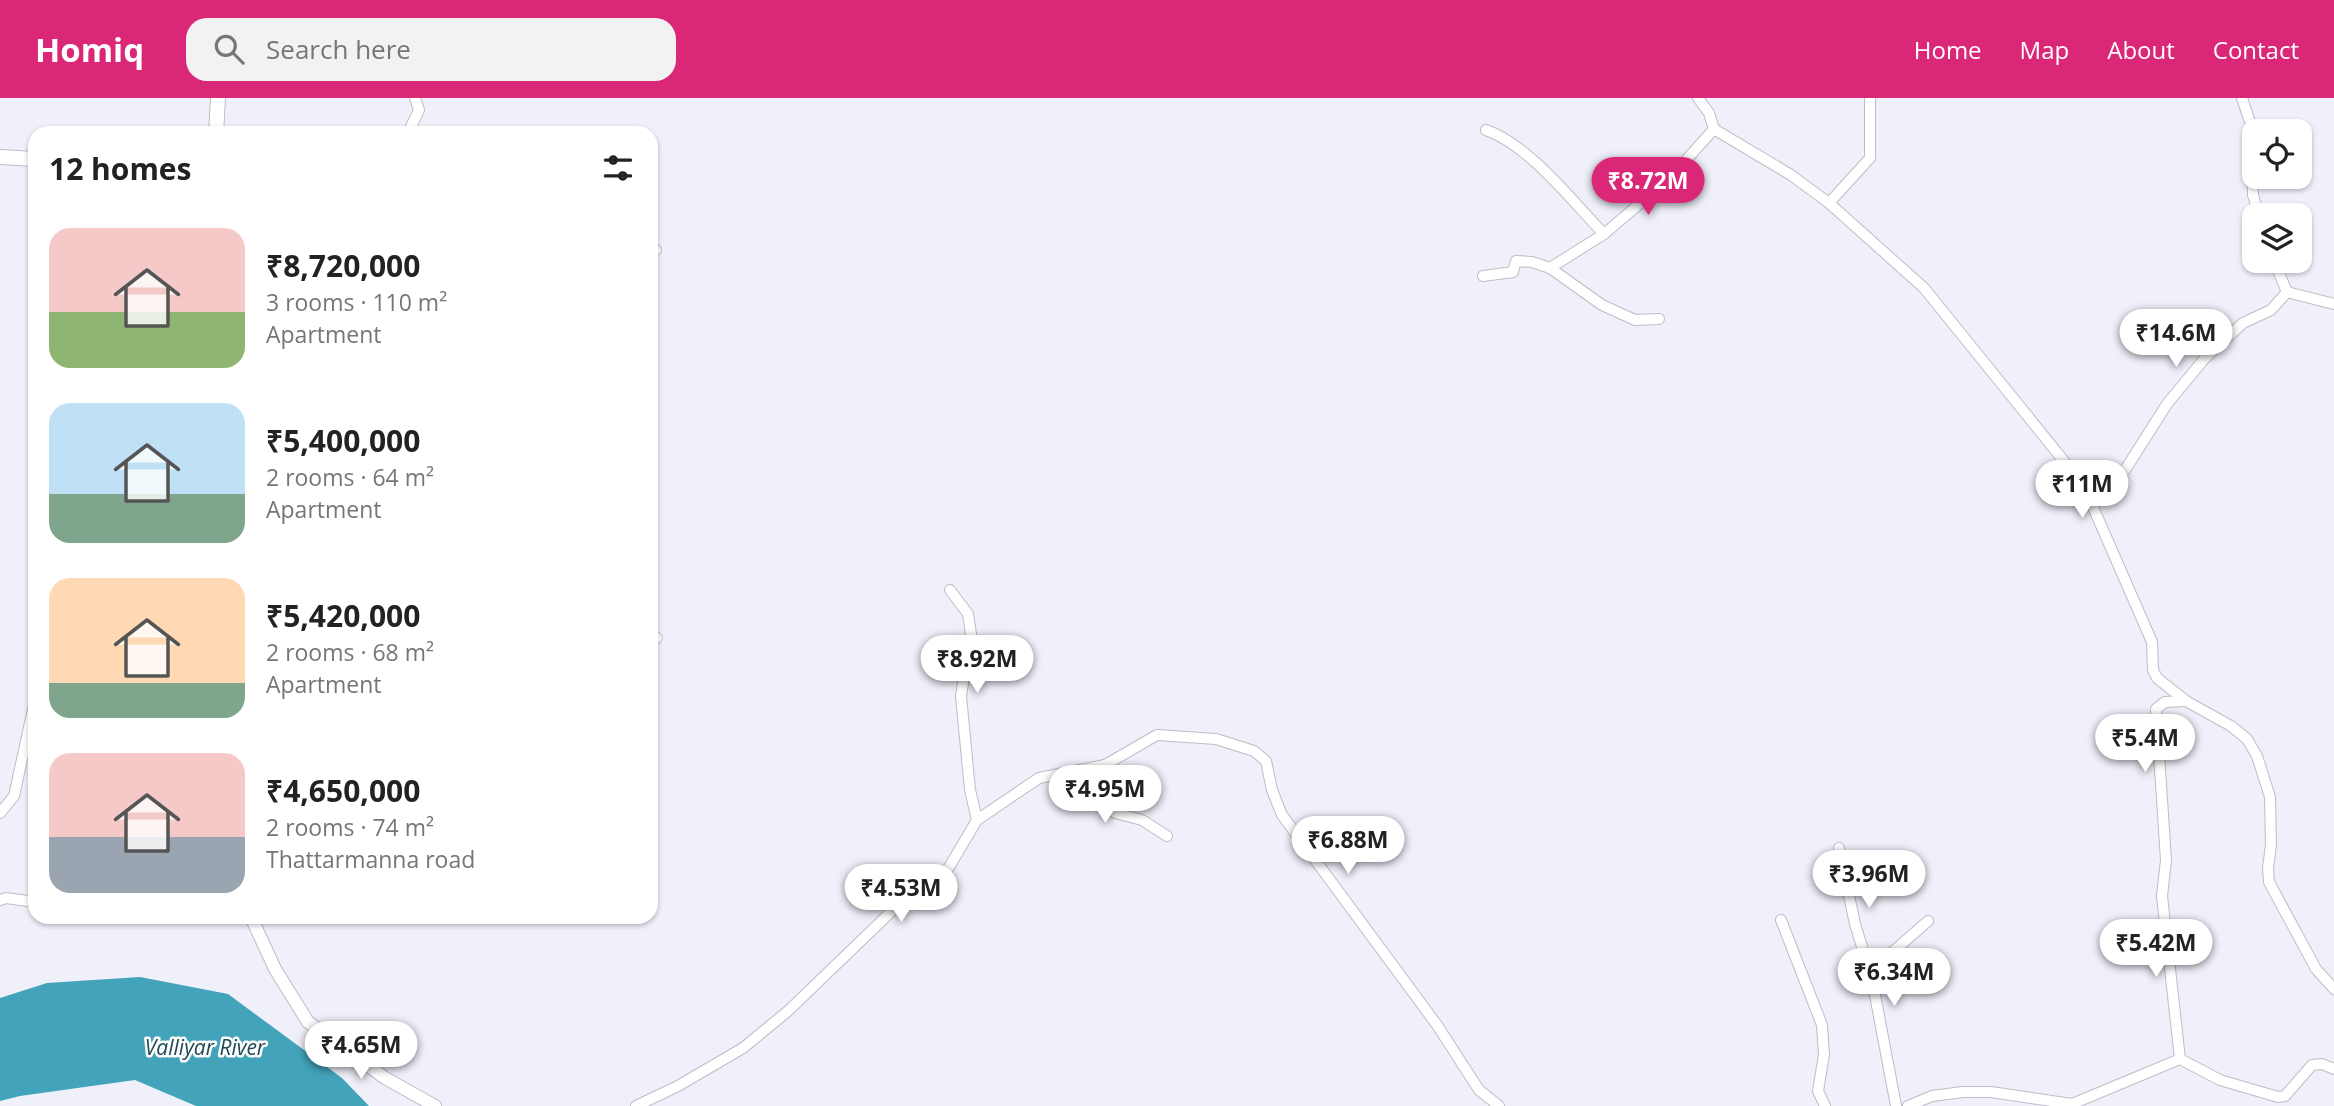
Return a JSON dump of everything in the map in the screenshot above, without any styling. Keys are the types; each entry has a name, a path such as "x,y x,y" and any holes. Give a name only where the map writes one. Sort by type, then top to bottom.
{"main road":[{"path":"216,126 218,98"},
{"path":"0,157 28,159"}],"street":[{"path":"411,126 419,110 415,98"},
{"path":"1698,98 1709,113 1714,129 1791,175 1829,203 1924,288 2086,491 2152,642 2153,670 2157,678 2186,701 2231,726 2247,739 2254,749 2270,797 2272,845 2269,883 2316,969 2334,989"},
{"path":"1829,203 1870,158 1870,98"},
{"path":"2242,98 2252,128 2255,203"},
{"path":"1550,268 1604,234 1670,178 1714,129"},
{"path":"1486,130 1501,135 1522,150 1604,234"},
{"path":"1483,276 1513,272 1516,261 1532,262 1550,268 1602,305 1635,320 1659,319"},
{"path":"2279,273 2287,292"},
{"path":"2086,491 2125,470 2167,404 2205,358 2243,323 2272,310 2287,292"},
{"path":"2287,292 2334,304"},
{"path":"950,590 968,614 971,634 961,696 970,790 977,820"},
{"path":"2180,1059 2162,896 2166,860 2156,709 2165,702 2186,701"},
{"path":"0,813 14,796 28,732"},
{"path":"636,1106 678,1086 743,1048 779,1018 895,908 945,874 977,820 1039,778 1105,765 1157,736 1216,739 1254,751 1266,761 1272,790 1282,815 1437,1025 1479,1090 1499,1106"},
{"path":"1105,765 1115,813 1142,820 1167,836"},
{"path":"1839,848 1855,924 1872,979 1896,1106"},
{"path":"0,900 6,898 28,901"},
{"path":"1781,920 1822,1025 1824,1055 1818,1091 1825,1106"},
{"path":"1872,979 1880,963 1928,921"},
{"path":"254,924 275,969 308,1022 384,1078 435,1106"},
{"path":"2180,1059 2220,1080 2278,1097 2285,1096 2312,1065 2322,1064 2334,1069"},
{"path":"1908,1106 1922,1103 1932,1096 1972,1092 2072,1104 2180,1059"}],"water":[{"name":"Valliyar River","path":"140,977 228,994 342,1078 369,1106 196,1106 135,1080 0,1101 0,998 47,983"}]}
